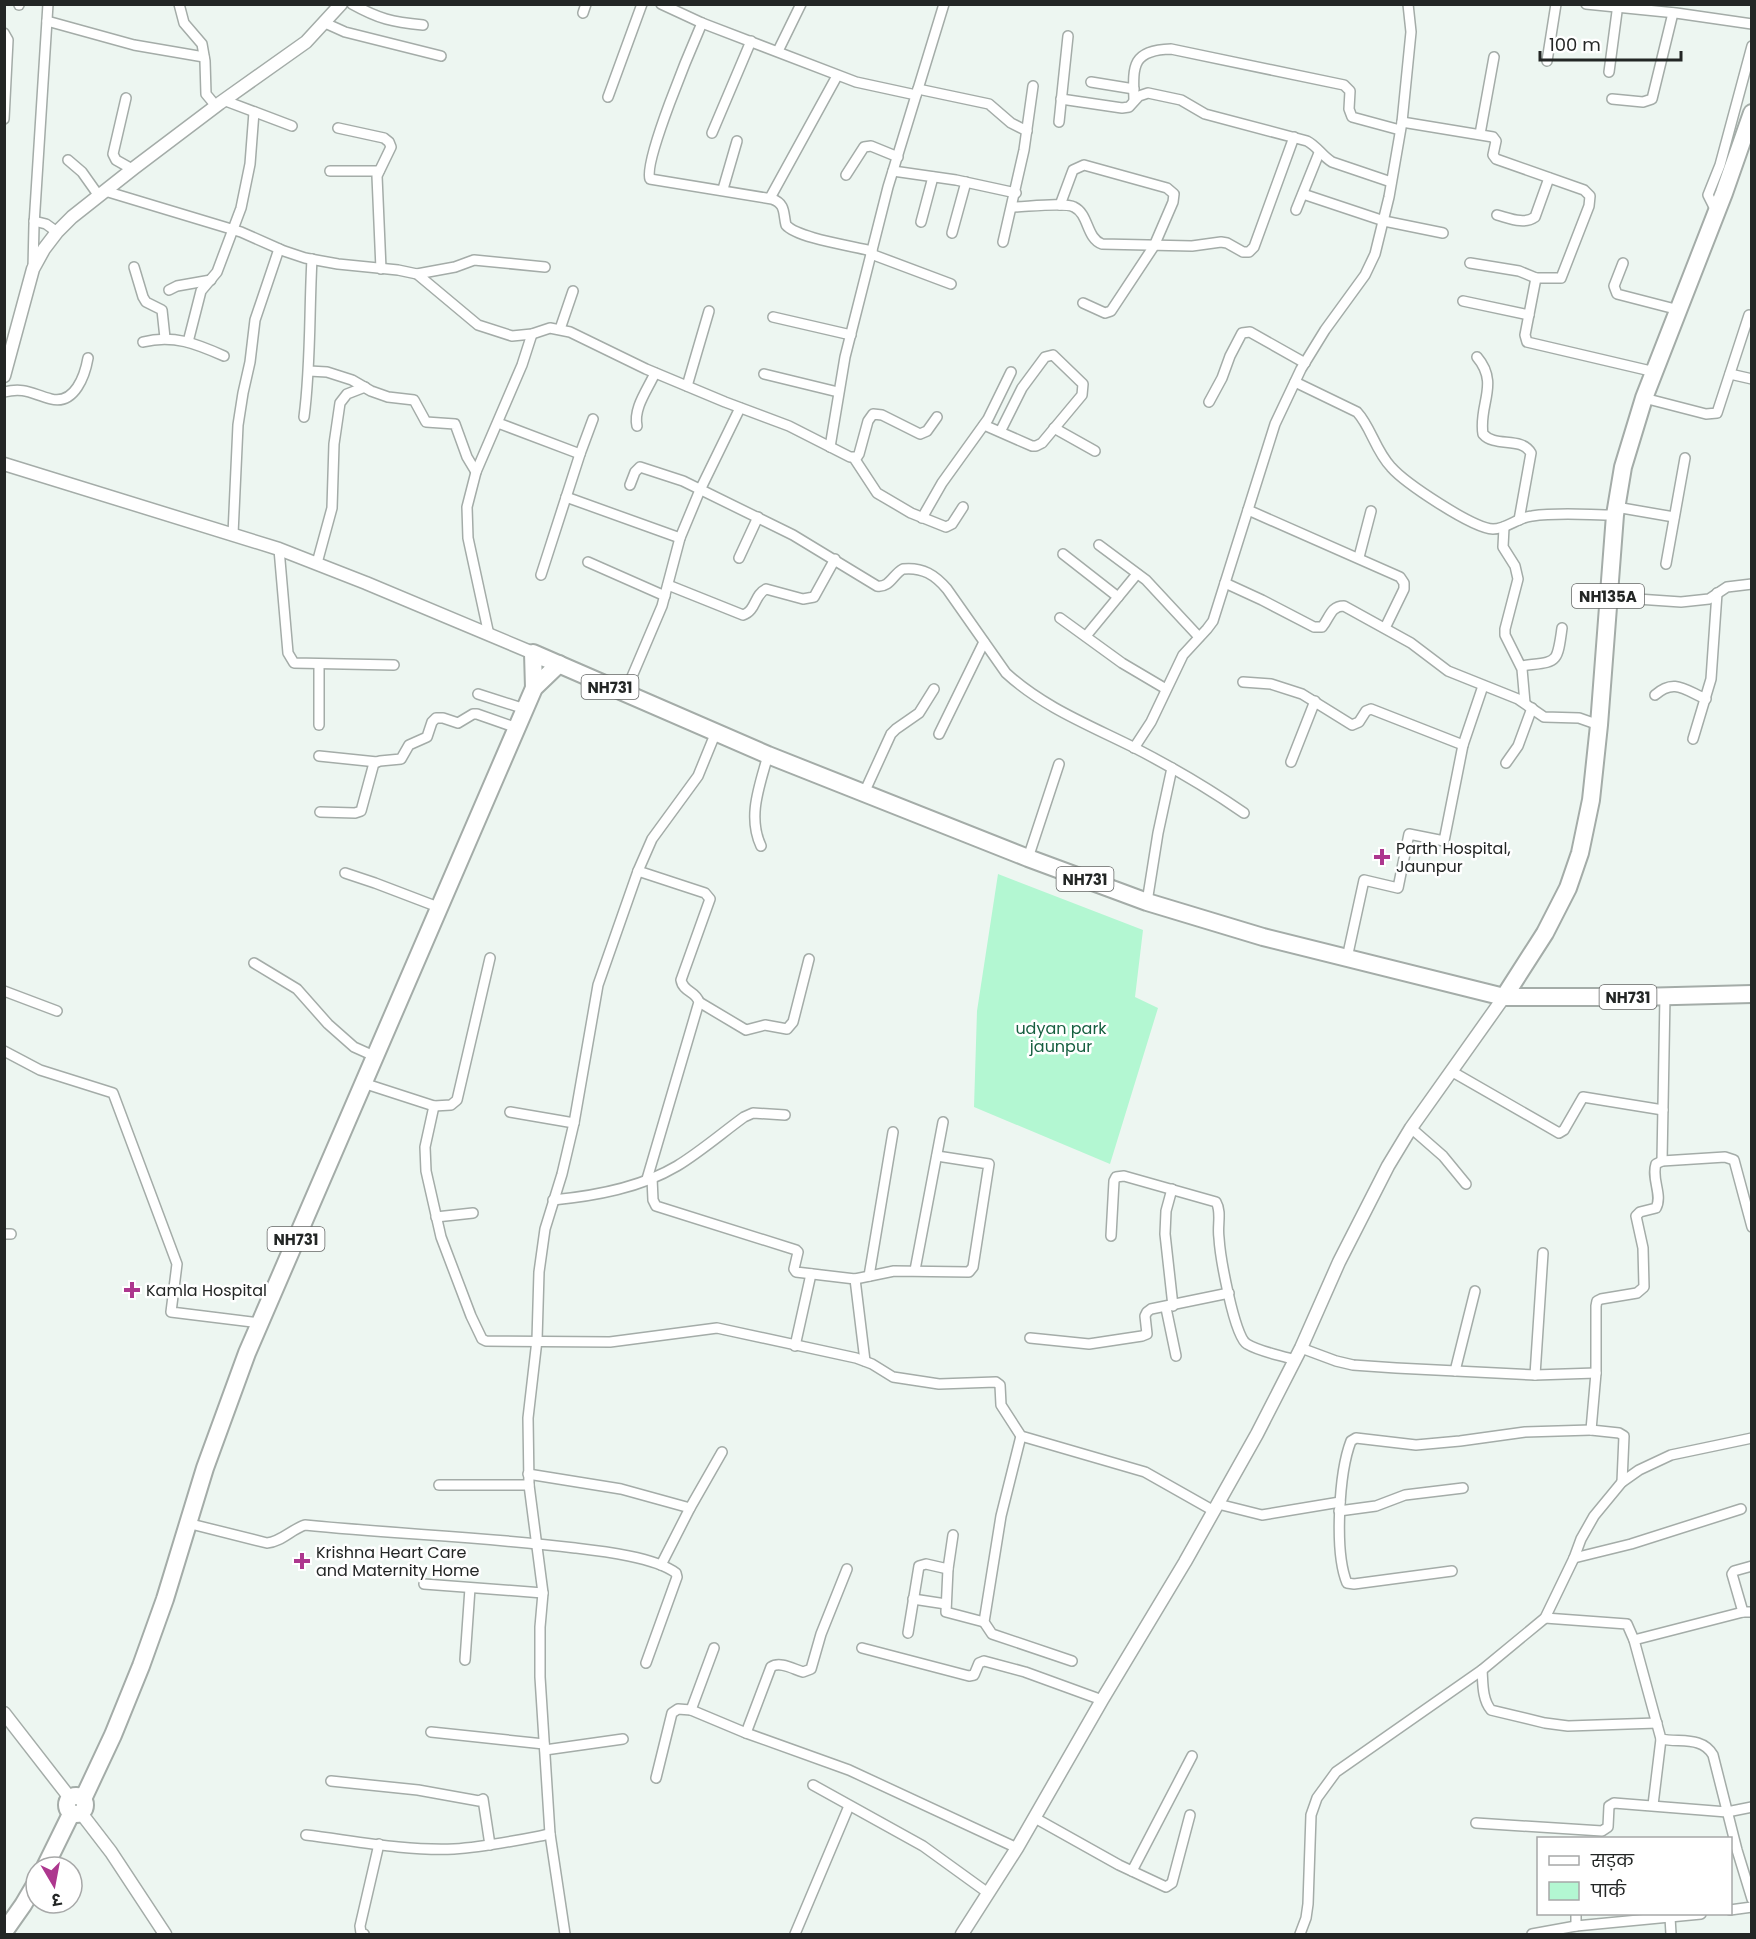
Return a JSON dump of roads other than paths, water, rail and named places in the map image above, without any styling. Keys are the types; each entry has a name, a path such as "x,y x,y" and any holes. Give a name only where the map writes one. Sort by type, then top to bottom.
{"highway":[{"name":"NH135A","path":"1504,997 1545,933 1568,888 1580,853 1591,800 1615,511 1623,467 1644,398 1717,213 1752,113"},
{"name":"NH731","path":"534,688 533,653 768,755 1028,858 1147,902 1263,937 1347,958 1504,997 1665,996 1749,990"},
{"name":"NH731","path":"51,1855 113,1734 141,1666 165,1599 205,1468 247,1353 534,688 559,664"},
{"path":"4,1932 24,1903"}],"main road":[{"path":"4,375 33,269 57,232 72,216 132,169 306,42 341,4"},
{"path":"4,464 279,549 533,653"},
{"path":"962,1935 1035,1818 1216,1507 1295,1360 1366,1208 1411,1128 1504,997"},
{"path":"4,1713 111,1852 165,1935"}],"street":[{"path":"33,269 48,4"},
{"path":"179,4 184,23 202,44 206,94 220,103 292,126"},
{"path":"352,4 376,18 423,25"},
{"path":"608,97 642,4"},
{"path":"661,4 702,23 856,82 981,101 989,104 1011,123 1027,131"},
{"path":"778,51 801,4"},
{"path":"830,447 838,392 872,252 944,4"},
{"path":"1134,748 1151,723 1183,655 1213,621 1275,424 1295,381 1325,330 1365,275 1375,254 1384,221 1401,126 1411,33 1408,4"},
{"path":"1548,60 1556,4"},
{"path":"1586,4 1669,10 1752,24"},
{"path":"1609,72 1618,6"},
{"path":"1612,99 1643,102 1652,99 1669,10"},
{"path":"47,21 134,45 204,57"},
{"path":"325,23 345,32 441,56"},
{"path":"702,23 677,82 648,175 654,180 723,189 779,201 783,206 786,225 794,231 872,252 951,284"},
{"path":"4,33 8,40 4,119"},
{"path":"1059,122 1068,36"},
{"path":"712,133 751,41"},
{"path":"1717,213 1708,195 1720,165 1752,46"},
{"path":"1134,100 1134,74 1139,58 1148,51 1171,49 1344,85 1350,91 1349,109 1352,117 1495,138 1493,155 1496,159 1584,190 1590,196 1561,278 1536,278 1519,271 1470,263"},
{"path":"1480,134 1494,57"},
{"path":"770,198 837,76"},
{"path":"1091,82 1134,89"},
{"path":"1003,242 1016,193 1033,86"},
{"path":"1061,99 1122,108 1129,107 1139,96 1148,93 1176,99 1205,114 1313,144 1319,153 1332,162 1391,182"},
{"path":"126,98 113,154 116,160 132,169"},
{"path":"188,342 201,291 217,272 231,229 241,208 247,182 254,112"},
{"path":"338,128 384,138 391,147 379,171 377,183 381,269"},
{"path":"1012,207 1060,205 1075,207 1080,211 1097,242 1102,244 1199,246 1221,242 1243,252 1252,250 1294,137"},
{"path":"723,189 737,141"},
{"path":"846,175 864,147 871,146 898,157"},
{"path":"1296,210 1319,153"},
{"path":"68,159 102,193 231,229 279,249 312,259 417,274 455,267 474,260 545,267"},
{"path":"1060,205 1073,170 1080,165 1167,188 1174,194 1173,202 1154,246 1111,311 1105,313 1083,303"},
{"path":"330,171 379,171"},
{"path":"894,171 966,182 1016,193"},
{"path":"921,222 933,177"},
{"path":"1497,216 1525,222 1532,220 1550,178"},
{"path":"952,233 966,182"},
{"path":"1303,194 1384,221 1443,233"},
{"path":"34,221 46,224 57,232"},
{"path":"233,534 236,462 255,320 279,249"},
{"path":"304,417 309,371 312,259"},
{"path":"1623,263 1614,286 1617,294 1679,310"},
{"path":"134,267 146,302 162,310 165,338"},
{"path":"417,274 478,326 512,336 532,334 550,328 560,329 655,373 789,426 854,458 877,494 940,526 949,526 963,507"},
{"path":"1536,278 1525,335 1527,342 1655,372"},
{"path":"169,290 177,286 211,280"},
{"path":"560,329 573,291"},
{"path":"1464,301 1529,315"},
{"path":"687,386 709,311"},
{"path":"1644,398 1706,414 1717,413 1749,315"},
{"path":"773,317 851,335"},
{"path":"1209,402 1242,333 1250,332 1305,363"},
{"path":"489,635 466,524 469,496 476,472 522,365 532,334"},
{"path":"143,342 165,338 188,342 224,356"},
{"path":"984,425 1000,432 1036,447 1042,443 1082,395 1084,387 1080,379 1056,358 1049,355 1040,361 1022,388 1000,432"},
{"path":"4,392 22,389 52,399 63,399 80,384 86,371 88,357"},
{"path":"1477,357 1485,368 1488,384 1482,429 1484,434 1488,439 1524,446 1531,453 1519,520"},
{"path":"309,371 327,372 352,380 388,397 414,400 426,422 455,423 464,451 476,472"},
{"path":"922,518 942,483 984,425 1011,372"},
{"path":"637,426 635,420 638,408 655,373"},
{"path":"764,374 838,392"},
{"path":"1730,374 1752,379"},
{"path":"1295,381 1357,412 1363,418 1378,450 1391,468 1403,479 1442,505 1478,525 1495,529 1533,515 1615,511 1674,517"},
{"path":"317,563 332,508 334,451 340,403 347,394 365,387"},
{"path":"625,693 665,596 680,538 700,490 740,408"},
{"path":"854,458 859,454 868,421 873,414 882,415 920,434 927,431 937,417"},
{"path":"541,575 593,419"},
{"path":"498,423 580,454"},
{"path":"1054,428 1095,451"},
{"path":"1666,564 1685,458"},
{"path":"630,484 637,468 645,467 700,490 793,535 873,585 880,587 887,585 903,568 922,570 939,579 1006,673 1036,697 1172,768 1209,789 1244,813"},
{"path":"566,497 680,538"},
{"path":"1248,510 1400,577 1404,583 1404,589 1385,628"},
{"path":"1359,557 1371,511"},
{"path":"739,558 758,517"},
{"path":"1504,527 1503,547 1515,566 1518,579 1505,635 1521,666 1528,705 1518,746 1506,763"},
{"path":"1099,545 1137,574 1199,637"},
{"path":"279,549 290,659 298,664 394,665"},
{"path":"1062,554 1118,597"},
{"path":"668,585 743,615 749,613 759,593 765,589 803,599 814,597 835,560"},
{"path":"588,562 665,596"},
{"path":"1086,636 1137,574"},
{"path":"1225,583 1314,627 1322,627 1332,610 1344,606 1411,643 1448,671 1528,705 1544,717 1579,718 1599,725"},
{"path":"1608,597 1681,602 1709,599 1727,587 1752,584"},
{"path":"1693,739 1713,668 1718,593"},
{"path":"1060,618 1122,663 1166,689"},
{"path":"1521,666 1549,663 1556,659 1559,654 1562,628"},
{"path":"939,734 984,642"},
{"path":"319,665 319,725"},
{"path":"1243,682 1278,686 1302,694 1352,725 1359,722 1365,711 1371,709 1463,746"},
{"path":"1655,695 1666,686 1674,685 1706,699"},
{"path":"1347,958 1364,880 1398,888 1409,834 1444,841 1463,746 1483,686"},
{"path":"864,793 891,734 919,713 934,689"},
{"path":"478,694 525,708"},
{"path":"1291,762 1315,701"},
{"path":"319,756 377,762 401,759 409,745 427,737 432,722 436,718 459,723 477,714 517,728"},
{"path":"565,1935 550,1834 540,1677 543,1593 528,1474 528,1418 537,1340 539,1272 545,1229 562,1174 574,1123 598,985 638,871 652,839 698,776 716,732"},
{"path":"761,846 755,829 754,809 768,755"},
{"path":"320,812 355,813 361,811 373,766 377,762"},
{"path":"1028,858 1059,764"},
{"path":"1147,902 1158,833 1172,768"},
{"path":"638,871 705,893 710,899 681,980 686,990 696,995 699,1002 746,1030 765,1024 787,1029 793,1022 809,959"},
{"path":"345,873 438,907"},
{"path":"363,1083 434,1106 451,1105 457,1100 490,958"},
{"path":"254,963 297,989 328,1024 354,1047 374,1056"},
{"path":"4,990 57,1011"},
{"path":"1662,1161 1665,996"},
{"path":"699,1002 650,1178 656,1206 796,1250 798,1252 794,1271 855,1279 894,1271 971,1271 989,1164 937,1156"},
{"path":"4,1051 40,1070 113,1093 177,1264 171,1312 260,1323"},
{"path":"1451,1071 1559,1133 1564,1131 1583,1097 1663,1110"},
{"path":"434,1106 425,1160 436,1217 471,1316 482,1339 486,1341 610,1342 717,1328 865,1361 893,1377 939,1384 996,1382 1000,1385 1002,1405 1021,1436 1076,1454 1145,1472 1216,1507 1262,1515 1340,1507 1376,1506 1405,1495 1463,1488"},
{"path":"510,1112 574,1123"},
{"path":"553,1200 605,1194 678,1166 744,1117 753,1113 785,1115"},
{"path":"915,1270 943,1122"},
{"path":"1411,1128 1443,1156 1466,1184"},
{"path":"869,1276 893,1132"},
{"path":"1591,1430 1596,1373 1597,1301 1642,1291 1644,1287 1643,1248 1636,1216 1640,1212 1656,1208 1659,1203 1654,1177 1656,1164 1662,1161 1725,1157 1734,1160 1752,1227"},
{"path":"1111,1236 1116,1177 1124,1176 1210,1199 1218,1205 1218,1235 1235,1323 1244,1343 1295,1360"},
{"path":"1172,1189 1166,1211 1166,1234 1170,1307 1176,1356"},
{"path":"436,1217 473,1213"},
{"path":"1535,1375 1543,1253"},
{"path":"795,1346 811,1274"},
{"path":"855,1279 865,1361"},
{"path":"1455,1371 1475,1291"},
{"path":"1030,1338 1089,1344 1142,1336 1147,1334 1145,1316 1147,1312 1229,1293"},
{"path":"1301,1348 1353,1365 1535,1375 1596,1373"},
{"path":"1452,1571 1349,1584 1345,1577 1340,1533 1340,1507 1351,1440 1356,1438 1416,1445 1525,1432 1591,1430 1619,1433 1624,1436 1622,1482"},
{"path":"1021,1436 1001,1516 984,1622 992,1634 1072,1662"},
{"path":"1300,1935 1306,1918 1311,1815 1317,1798 1336,1772 1482,1670 1545,1618 1594,1516 1622,1482 1639,1470 1671,1455 1752,1438"},
{"path":"661,1565 722,1452"},
{"path":"528,1474 621,1490 690,1508"},
{"path":"439,1485 529,1485"},
{"path":"1574,1558 1631,1544 1741,1509"},
{"path":"188,1523 267,1543 276,1541 295,1528 305,1525 537,1543 619,1553 661,1565 671,1569 677,1577 646,1663"},
{"path":"953,1535 948,1569 946,1612 984,1622"},
{"path":"908,1633 919,1566 926,1564 948,1569"},
{"path":"1634,1640 1747,1612 1732,1574 1734,1571 1752,1566"},
{"path":"746,1733 771,1668 780,1665 803,1672 811,1669 821,1634 847,1569"},
{"path":"424,1584 543,1593"},
{"path":"465,1660 470,1588"},
{"path":"913,1599 946,1604"},
{"path":"1545,1618 1621,1622 1630,1628 1661,1738 1653,1805"},
{"path":"691,1710 714,1648"},
{"path":"862,1648 969,1676 974,1675 979,1663 984,1662 1025,1672 1102,1700"},
{"path":"1482,1670 1484,1692 1491,1710 1568,1726 1657,1723"},
{"path":"656,1778 672,1713 678,1709 691,1710 746,1733 849,1770 1017,1848"},
{"path":"431,1732 544,1747 623,1738"},
{"path":"1661,1738 1700,1742 1708,1747 1713,1755 1752,1899"},
{"path":"1132,1871 1192,1756"},
{"path":"331,1781 418,1790 479,1801 483,1799 490,1845"},
{"path":"813,1785 923,1846 988,1893"},
{"path":"1476,1822 1602,1832 1608,1827 1610,1804 1653,1805 1727,1812 1752,1807"},
{"path":"795,1935 849,1806"},
{"path":"1035,1818 1162,1887 1170,1886 1190,1815"},
{"path":"306,1835 441,1849 490,1845 550,1834"},
{"path":"364,1935 361,1933 360,1926 378,1844"},
{"path":"1732,1910 1752,1907"},
{"path":"1576,1915 1576,1926"},
{"path":"1532,1935 1576,1926 1691,1915"},
{"path":"1670,1917 1671,1935"}],"place":[{"name":"Parth Hospital, Jaunpur","path":"1382,857"},
{"name":"Kamla Hospital","path":"132,1290"},
{"name":"Krishna Heart Care and Maternity Home","path":"302,1561"}],"park label":[{"name":"udyan park jaunpur","path":"1061,1037"}]}
